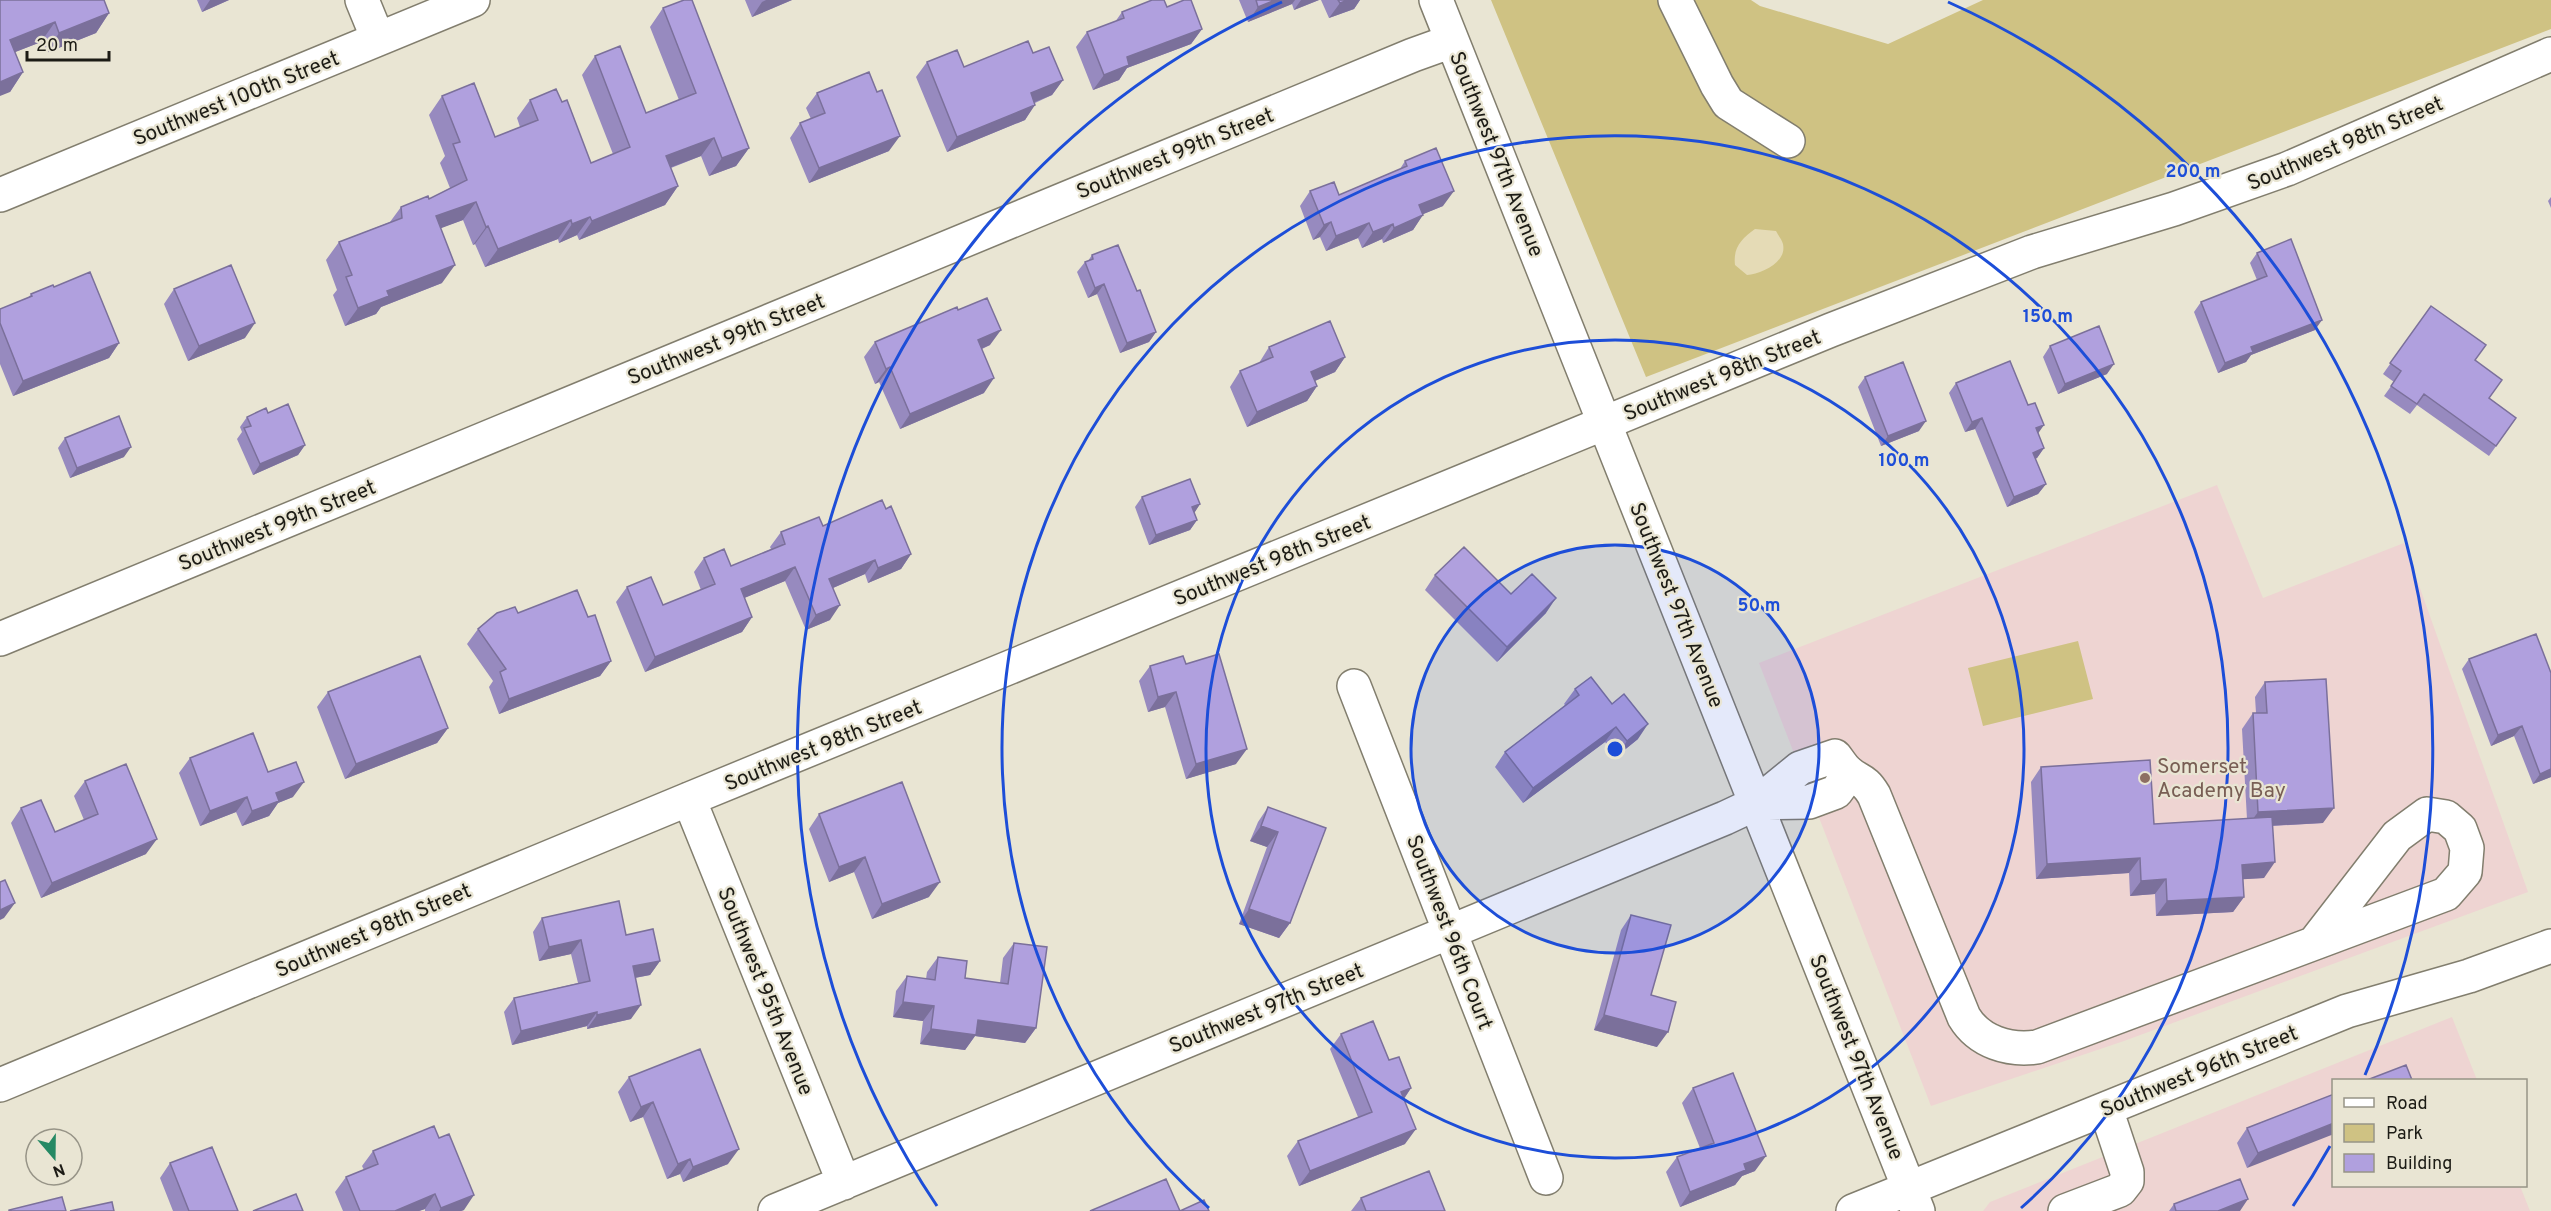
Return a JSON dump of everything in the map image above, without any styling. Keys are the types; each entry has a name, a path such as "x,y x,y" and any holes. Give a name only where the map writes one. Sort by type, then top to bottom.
{"street":[{"path":"362,0 378,39"},
{"name":"Southwest 100th Street","path":"0,195 472,0"},
{"name":"Southwest 97th Avenue","path":"1436,0 1913,1199"},
{"path":"1675,0 1728,103 1788,141"},
{"name":"Southwest 99th Street","path":"0,639 1402,59 1452,41"},
{"name":"Southwest 98th Street","path":"0,1085 688,799 1831,330 2032,252 2174,209 2288,169 2551,54"},
{"name":"Southwest 96th Court","path":"1354,686 1546,1178"},
{"name":"Southwest 97th Street","path":"775,1211 1757,803 1800,768 1835,756 1849,774 1862,779 1874,795 1964,1017 1977,1033 2000,1045 2037,1047 2314,942"},
{"name":"Southwest 95th Avenue","path":"688,799 843,1183"},
{"path":"2427,814 2446,817 2460,829 2467,848 2465,872 2446,894 2314,942 2397,836 2427,814"},
{"name":"Southwest 96th Street","path":"1853,1211 1913,1199 2106,1109 2347,1011 2469,976 2551,946"},
{"path":"2065,1211 2129,1188 2106,1109"}],"shaded area":[{"name":"Somerset Academy Bay","path":"2217,485 2263,598 2404,543 2528,892 2124,1041 1931,1106 1759,663"},
{"path":"2452,1017 2477,1079 2332,1079 2332,1187 2520,1187 2530,1211 1983,1211 1990,1202"}],"green space":[{"path":"1491,0 1751,0 1760,6 1888,44 1983,0 2551,0 2551,29 1646,377"},
{"path":"2078,641 2093,699 1983,726 1968,668"}],"sand":[{"path":"1755,229 1776,231 1782,242 1783,251 1777,262 1766,270 1747,275 1735,265 1735,254 1742,240"}],"building":[{"path":"0,0 104,0 109,13 59,33 55,22 10,40 23,72 0,82"},
{"path":"684,0 692,0 749,148 722,158 714,138 666,156 678,186 592,221 590,217 572,224 571,220 498,249 476,202 436,216 455,265 387,291 389,296 358,308 346,277 352,275 339,242 402,218 401,207 428,196 429,199 467,180 453,144 460,142 442,96 474,83 495,137 538,120 530,100 556,89 562,102 567,100 591,163 630,147 595,56 620,46 646,113 696,93 663,8"},
{"path":"1152,0 1164,0 1167,7 1184,0 1191,0 1202,29 1127,57 1129,65 1104,75 1087,32 1124,18 1122,12"},
{"path":"1256,0 1275,0 1258,7"},
{"path":"1028,41 1033,53 1049,47 1063,80 1031,93 1035,105 957,137 927,62 957,50 964,67"},
{"path":"869,72 877,92 882,90 900,136 819,168 800,123 825,113 817,93"},
{"path":"1436,148 1454,191 1419,205 1423,215 1394,228 1393,224 1373,232 1369,223 1336,236 1331,222 1324,225 1310,191 1334,182 1339,195 1407,166 1405,161"},
{"path":"2291,239 2322,320 2251,347 2253,352 2225,363 2201,302 2267,276 2257,253"},
{"path":"1118,245 1137,291 1140,290 1156,332 1127,343 1104,284 1095,288 1085,262 1093,259 1092,255"},
{"path":"231,265 255,323 199,346 174,289"},
{"path":"90,272 119,343 23,381 0,323 0,309 32,296 31,294"},
{"path":"987,298 1001,330 978,340 994,378 910,414 890,367 886,369 875,342 957,307 958,310"},
{"path":"2431,306 2486,345 2475,360 2502,380 2489,398 2516,418 2496,446 2424,394 2417,404 2391,386 2401,371 2390,363"},
{"path":"1330,321 1345,357 1311,372 1317,386 1257,412 1240,371 1273,357 1269,347"},
{"path":"2099,326 2114,364 2065,384 2050,346"},
{"path":"2010,361 2028,405 2035,403 2044,425 2036,428 2044,448 2033,453 2046,484 2014,497 1982,418 1972,422 1956,383"},
{"path":"1903,362 1926,421 1888,436 1865,377"},
{"path":"288,404 305,445 260,464 244,428 251,426 247,417 266,408 268,413"},
{"path":"119,416 131,447 77,468 65,438"},
{"path":"1190,479 1200,504 1192,507 1197,520 1156,535 1142,497"},
{"path":"882,500 886,509 891,506 911,554 878,568 875,560 829,579 840,605 816,615 795,567 741,589 752,617 655,657 627,587 651,577 663,605 715,584 704,558 724,549 731,566 785,544 781,532 819,517 823,526"},
{"path":"1464,547 1511,594 1532,574 1556,598 1507,647 1435,575"},
{"path":"577,590 588,617 595,615 611,661 509,699 500,672 506,669 478,629 497,613 515,607 518,613"},
{"path":"2536,634 2551,673 2551,769 2540,774 2522,726 2498,735 2469,659"},
{"path":"1219,654 1247,749 1196,764 1176,692 1158,697 1150,666 1183,656 1186,664"},
{"path":"420,656 448,728 356,764 328,692"},
{"path":"1591,677 1612,704 1624,694 1648,724 1627,741 1616,727 1533,788 1505,752 1579,695 1575,689"},
{"path":"2326,679 2334,808 2258,812 2253,713 2267,713 2265,682"},
{"path":"253,733 268,772 296,762 304,782 276,793 279,801 252,811 247,797 210,811 190,758"},
{"path":"2150,760 2154,824 2272,817 2275,862 2242,865 2244,897 2167,901 2166,879 2141,881 2140,858 2047,864 2041,767"},
{"path":"126,764 157,839 52,883 21,808 41,800 55,832 98,814 85,781"},
{"path":"902,782 940,882 882,904 865,857 839,867 819,814"},
{"path":"1268,807 1326,828 1290,923 1249,909 1278,832 1261,826"},
{"path":"5,880 15,903 0,910 0,882"},
{"path":"619,901 626,935 653,929 660,961 633,966 641,1005 597,1015 597,1012 521,1031 514,998 590,981 581,940 549,947 542,918"},
{"path":"1631,915 1671,925 1651,995 1676,1002 1668,1032 1604,1015"},
{"path":"1014,943 1047,947 1036,1028 978,1020 976,1035 931,1029 934,1006 903,1002 907,976 935,980 938,957 967,961 965,978 1008,984"},
{"path":"1373,1021 1389,1060 1399,1057 1411,1088 1401,1092 1416,1129 1310,1171 1298,1141 1372,1112 1341,1034"},
{"path":"700,1049 739,1149 693,1167 690,1159 678,1164 653,1102 641,1107 629,1077"},
{"path":"2406,1065 2412,1079 2370,1079"},
{"path":"1733,1073 1766,1156 1744,1164 1746,1170 1690,1192 1677,1157 1714,1143 1693,1088"},
{"path":"2332,1095 2332,1124 2258,1153 2247,1128"},
{"path":"434,1126 439,1138 449,1134 474,1195 441,1208 435,1194 395,1211 360,1211 346,1177 378,1164 373,1151"},
{"path":"212,1147 238,1211 189,1211 170,1163"},
{"path":"1429,1171 1445,1211 1366,1211 1361,1198"},
{"path":"1166,1179 1180,1211 1090,1211"},
{"path":"2240,1179 2248,1199 2218,1211 2176,1211 2174,1204"},
{"path":"296,1194 303,1211 253,1211"},
{"path":"62,1197 66,1211 9,1211 9,1210"},
{"path":"1204,1200 1209,1211 1180,1211"},
{"path":"112,1202 114,1211 70,1211"}],"place":[{"name":"Somerset Academy Bay","path":"2145,778"}]}
